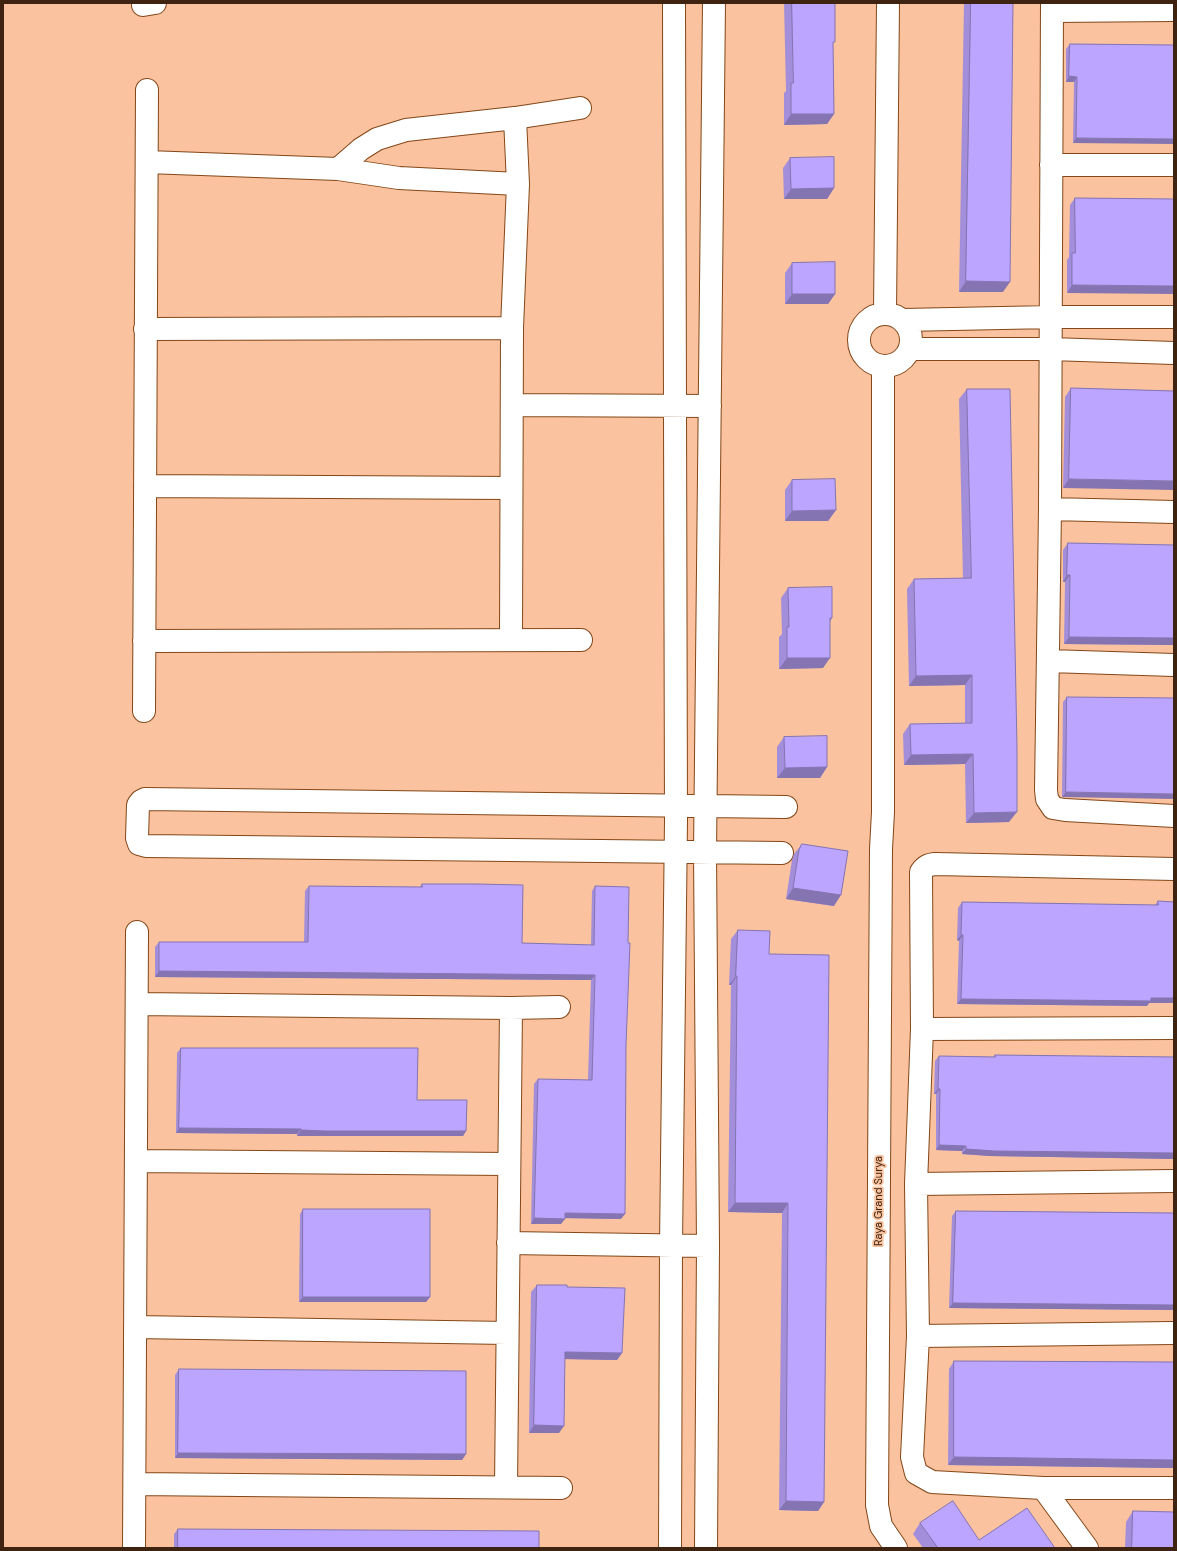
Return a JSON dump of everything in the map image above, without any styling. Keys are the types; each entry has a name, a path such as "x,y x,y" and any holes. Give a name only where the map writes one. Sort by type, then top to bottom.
{"street":[{"path":"670,1548 671,1245 676,813 674,3"},
{"path":"706,1548 708,1246 706,813 714,3"},
{"path":"888,3 894,317"},
{"path":"1174,10 1052,7 1052,317 1050,349 1049,661 1046,790 1047,799 1053,808 1065,810 1174,816"},
{"path":"144,711 147,90"},
{"path":"338,169 376,139 406,130 515,118 580,108"},
{"path":"511,640 512,328 518,184 515,118"},
{"path":"147,162 338,169 399,178 518,184"},
{"path":"1051,165 1174,165"},
{"path":"894,317 908,326 912,342 910,350 906,357 891,366 873,364 865,358 860,349 858,339 861,329 866,321 875,315 894,317 1174,317"},
{"path":"146,329 512,328"},
{"path":"910,350 1050,349 1174,353"},
{"name":"Raya Grand Surya","path":"883,366 883,812 881,849 877,1505 881,1526 896,1548"},
{"path":"512,405 710,406"},
{"path":"145,486 511,488"},
{"path":"1050,509 1174,512"},
{"path":"144,642 581,640"},
{"path":"1049,661 1174,665"},
{"path":"782,853 706,848 146,846 139,844 137,838 138,804 145,799 676,813 706,813 786,808"},
{"path":"1174,869 929,864 922,872 922,1029 916,1184 918,1336 912,1457 916,1473 932,1482 1043,1488 1174,1488"},
{"path":"134,1548 137,932"},
{"path":"137,1004 511,1008 559,1006"},
{"path":"506,1487 511,1008"},
{"path":"922,1029 1174,1028"},
{"path":"136,1160 510,1164"},
{"path":"916,1184 1174,1181"},
{"path":"508,1243 708,1246"},
{"path":"135,1327 507,1333"},
{"path":"918,1336 1174,1333"},
{"path":"135,1484 561,1488"},
{"path":"1043,1488 1087,1548"}],"building":[{"path":"792,3 835,3 835,42 833,42 834,114 791,114 791,83 793,83"},
{"path":"971,3 1013,3 1010,282 966,281"},
{"path":"1070,44 1174,45 1174,139 1076,138 1077,77 1069,76"},
{"path":"834,157 834,188 791,189 790,158"},
{"path":"1075,198 1174,199 1174,286 1072,285 1072,253 1075,253"},
{"path":"835,262 835,294 792,294 792,263"},
{"path":"1071,388 1174,391 1174,481 1069,479"},
{"path":"967,389 1010,389 1017,812 974,813 973,754 911,755 910,724 972,723 972,675 916,676 914,579 971,578"},
{"path":"835,479 836,510 792,511 792,480"},
{"path":"1068,543 1174,545 1174,638 1069,637 1070,575 1067,575"},
{"path":"832,587 830,658 787,658 787,627 789,627 788,588"},
{"path":"1067,697 1174,698 1174,794 1066,792"},
{"path":"827,736 827,767 785,768 784,737"},
{"path":"802,844 848,851 841,895 793,888 799,850"},
{"path":"422,884 523,885 522,943 594,945 595,886 629,887 628,943 630,943 626,1045 625,1214 565,1213 565,1219 534,1218 538,1079 592,1080 595,975 159,971 159,942 308,942 309,886 422,887"},
{"path":"1158,901 1174,902 1174,998 1151,998 1151,1001 961,999 963,935 961,935 962,902 1158,905"},
{"path":"738,930 770,931 769,954 829,955 824,1502 786,1501 788,1203 735,1203 736,976"},
{"path":"181,1048 418,1048 417,1100 467,1100 466,1131 325,1131 301,1129 179,1128"},
{"path":"995,1055 1174,1057 1174,1153 994,1151 966,1149 966,1146 939,1145 939,1056 995,1057"},
{"path":"303,1209 430,1209 430,1297 303,1297"},
{"path":"956,1211 1174,1213 1174,1305 953,1303"},
{"path":"537,1285 625,1288 622,1353 565,1352 564,1426 534,1425"},
{"path":"954,1361 1174,1362 1174,1460 954,1457"},
{"path":"179,1369 466,1371 466,1454 178,1453"},
{"path":"953,1501 979,1540 1027,1508 1055,1548 938,1548 920,1523"},
{"path":"1133,1511 1174,1512 1174,1548 1132,1548"},
{"path":"178,1529 539,1531 539,1548 178,1548"}]}
